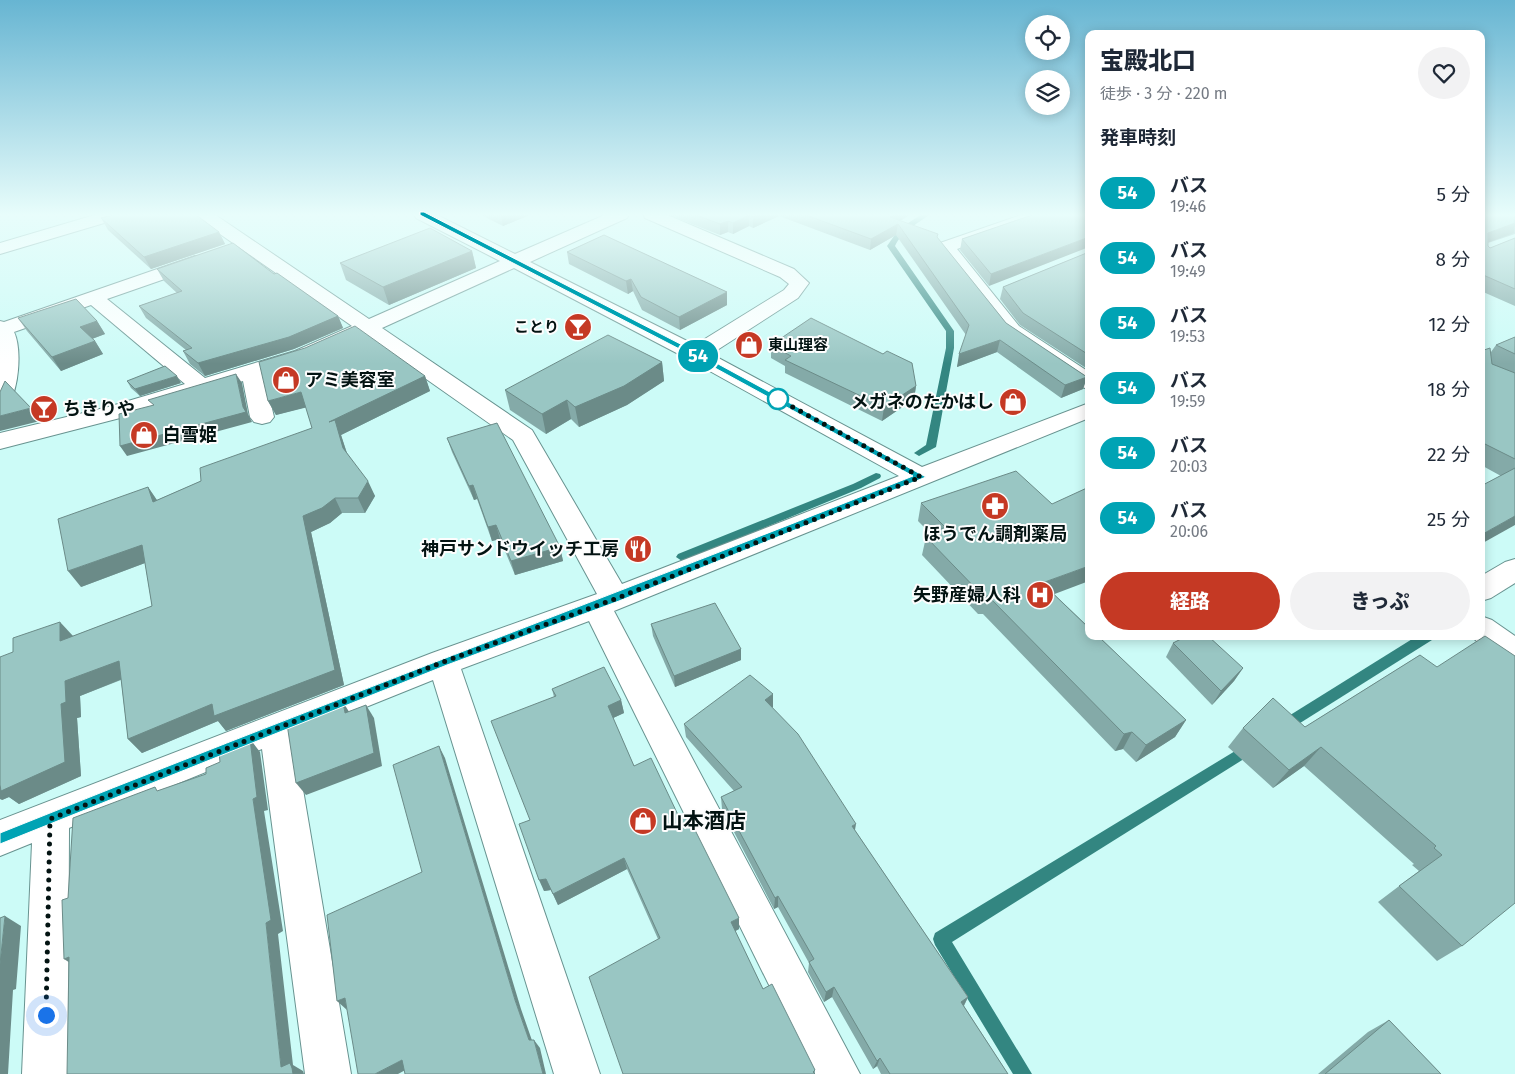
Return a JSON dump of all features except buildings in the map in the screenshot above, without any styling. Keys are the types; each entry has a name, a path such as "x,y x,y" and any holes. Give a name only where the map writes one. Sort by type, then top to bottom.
{"street":[{"path":"0,400 8,346 2,328 189,264"},
{"path":"254,264 366,326 522,435 606,602 837,1074"},
{"path":"0,441 116,412 200,385 252,372 302,356 508,264"},
{"path":"517,264 696,354 921,477"},
{"path":"696,354 791,294 799,283 787,273 767,264"},
{"path":"964,264 994,292 1012,330 1085,379"},
{"path":"94,298 200,385"},
{"path":"252,372 262,417"},
{"path":"0,838 443,662 606,602 1085,412"},
{"path":"1485,588 1515,569"},
{"path":"1485,631 1515,652"},
{"path":"443,662 577,1074"},
{"path":"276,729 328,1074"},
{"path":"45,1074 50,819"}],"waterway":[{"path":"904,264 950,331 950,348 931,447 919,453"},
{"path":"682,557 857,486 876,476"},
{"path":"1284,726 1422,640"},
{"path":"1023,1074 941,939 1250,748"}],"bus line":[{"name":"54","path":"0,838 443,662 615,599 921,477 696,354 517,264"}],"place":[{"name":"ことり","path":"578,327"},
{"name":"東山理容","path":"749,345"},
{"name":"アミ美容室","path":"286,380"},
{"name":"メガネのたかはし","path":"1013,402"},
{"name":"ちきりや","path":"44,409"},
{"name":"白雪姫","path":"144,435"},
{"name":"ほうでん調剤薬局","path":"995,506"},
{"name":"神戸サンドウイッチ工房","path":"638,549"},
{"name":"矢野産婦人科","path":"1040,595"},
{"name":"山本酒店","path":"643,821"}],"route":[{"path":"46,1015 50,819 443,662 615,599 921,477 778,399"}]}
